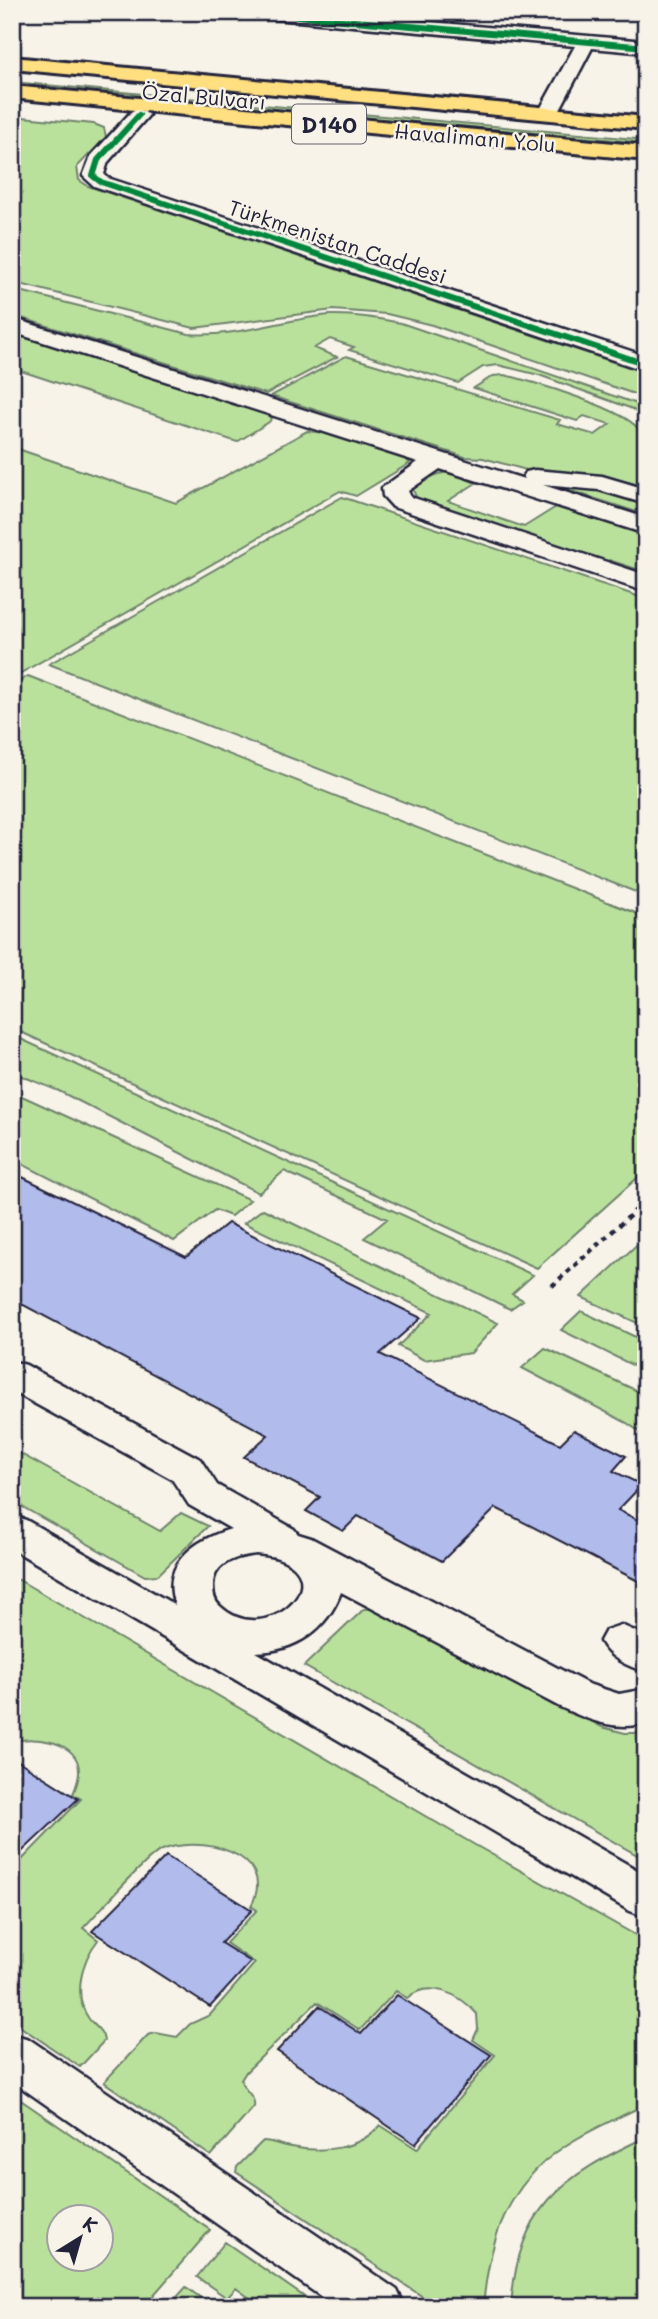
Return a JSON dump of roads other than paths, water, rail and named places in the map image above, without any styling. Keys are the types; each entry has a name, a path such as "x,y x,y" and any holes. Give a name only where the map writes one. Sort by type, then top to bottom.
{"highway":[{"path":"12,63 646,123"},
{"name":"Özal Bulvarı","path":"12,78 646,137"},
{"name":"Havalimanı Yolu","path":"12,92 646,153"},
{"path":"12,104 646,164"}],"street":[{"path":"253,12 646,47"},
{"path":"555,39 567,21"},
{"path":"548,113 586,42"},
{"name":"Türkmenistan Caddesi","path":"139,116 98,159 93,176 101,182 646,364"},
{"path":"12,325 646,526"},
{"path":"437,460 395,488 396,496 402,502 646,584"},
{"path":"479,473 588,481 646,497"},
{"path":"12,1374 186,1469 203,1495 300,1551 573,1695 604,1708 622,1710 646,1705"},
{"path":"12,1530 207,1632 646,1898"},
{"path":"246,1540 276,1541 300,1551 320,1574 322,1595 316,1608 291,1629 253,1636 207,1632 192,1601 190,1586 194,1572 203,1559 218,1548 246,1540"},
{"path":"12,2054 379,2307"}]}
